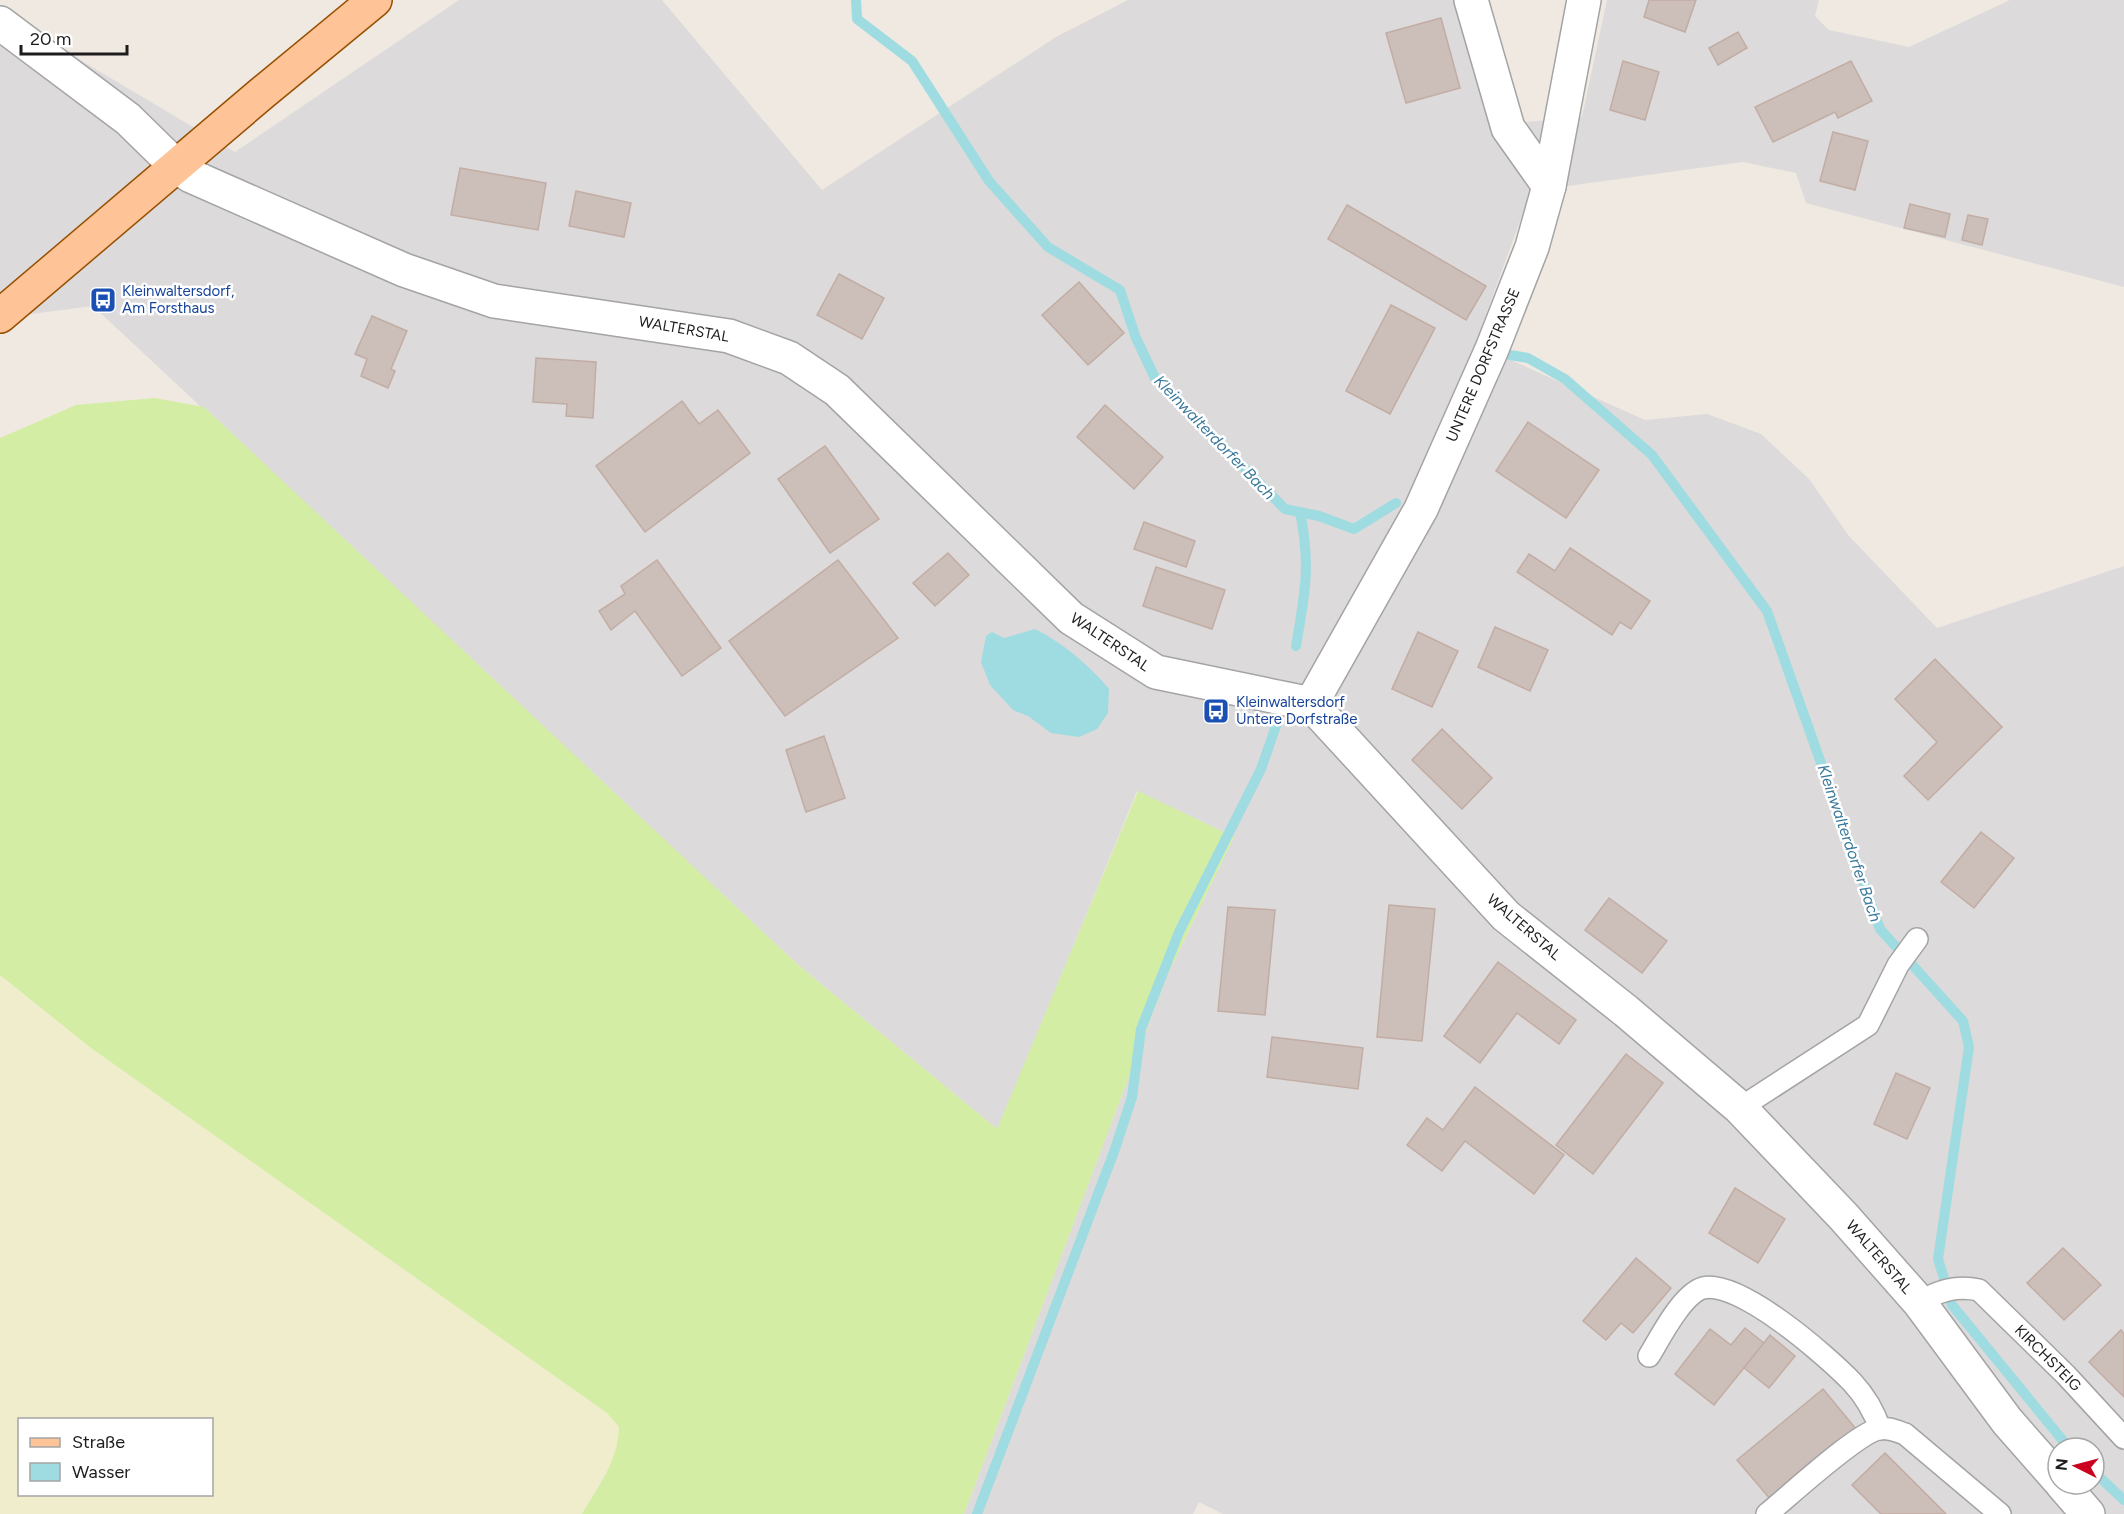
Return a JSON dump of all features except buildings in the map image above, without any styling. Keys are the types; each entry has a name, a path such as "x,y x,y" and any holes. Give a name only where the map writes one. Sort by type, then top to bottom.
{"main road":[{"path":"0,316 375,0"}],"street":[{"path":"1471,0 1508,128 1549,186"},
{"name":"UNTERE DORFSTRASSE","path":"1311,704 1422,509 1492,349 1532,247 1549,186 1584,0"},
{"name":"WALTERSTAL","path":"0,23 128,119 176,166 191,176 404,270 494,301 729,336 789,357 837,390 1071,618 1156,672 1311,704 1506,915 1626,1011 1740,1108 1843,1216 1930,1296 2007,1421 2046,1465"},
{"path":"2072,1496 2088,1514"}],"lane":[{"path":"1740,1108 1868,1025 1898,965 1917,939"},
{"name":"KIRCHSTEIG","path":"1930,1296 1967,1287 1980,1290 2067,1375 2124,1438"},
{"path":"1649,1356 1692,1294 1703,1288 1720,1288 1758,1305 1811,1344 1852,1382 1873,1409 1880,1429"},
{"path":"1767,1514 1854,1443 1880,1429 1890,1428 1905,1434 2000,1514"}],"shaded area":[{"path":"459,0 662,0 822,190 1056,37 1128,0 1467,0 1505,124 1582,117 1607,0 1819,0 1815,16 1829,30 1909,47 2010,0 2124,0 2124,287 1806,203 1796,173 1743,162 1531,191 1475,344 1645,420 1707,414 1761,434 1809,479 1849,536 1937,628 2124,566 2124,1514 1223,1514 1199,1502 1193,1514 964,1514 1166,978 1234,837 1137,791 998,1130 797,964 93,306 0,318 0,8 23,26 235,152"},
{"path":"0,975 91,1048 607,1413 619,1427 619,1439 611,1463 582,1514 0,1514"}],"green space":[{"path":"155,398 204,407 797,964 997,1129 1138,791 1234,837 1166,978 964,1514 582,1514 612,1461 618,1439 619,1427 607,1413 91,1048 0,975 0,438 76,405"}],"water":[{"path":"1035,629 1075,655 1109,689 1108,713 1097,729 1079,737 1051,733 1028,716 1013,710 990,685 981,662 986,636 992,632 1004,638"}],"waterway":[{"name":"Kleinwalterdorfer Bach","path":"856,0 857,19 912,61 989,181 1048,247 1120,290 1136,338 1155,378 1285,509 1319,516 1354,529 1396,503"},
{"name":"Kleinwalterdorfer Bach","path":"1510,355 1528,358 1565,379 1652,455 1767,611 1880,929 1963,1021 1969,1047 1938,1259 1952,1305 2059,1436"},
{"path":"1296,646 1306,579 1300,512"},
{"path":"977,1514 1115,1149 1132,1097 1141,1029 1179,932 1261,769 1277,723"},
{"name":"Kleinwalterdorfer Bach","path":"2106,1483 2124,1500"}],"place":[{"name":"Kleinwaltersdorf, Am Forsthaus","path":"103,300"},
{"name":"Kleinwaltersdorf Untere Dorfstraße","path":"1216,711"}]}
